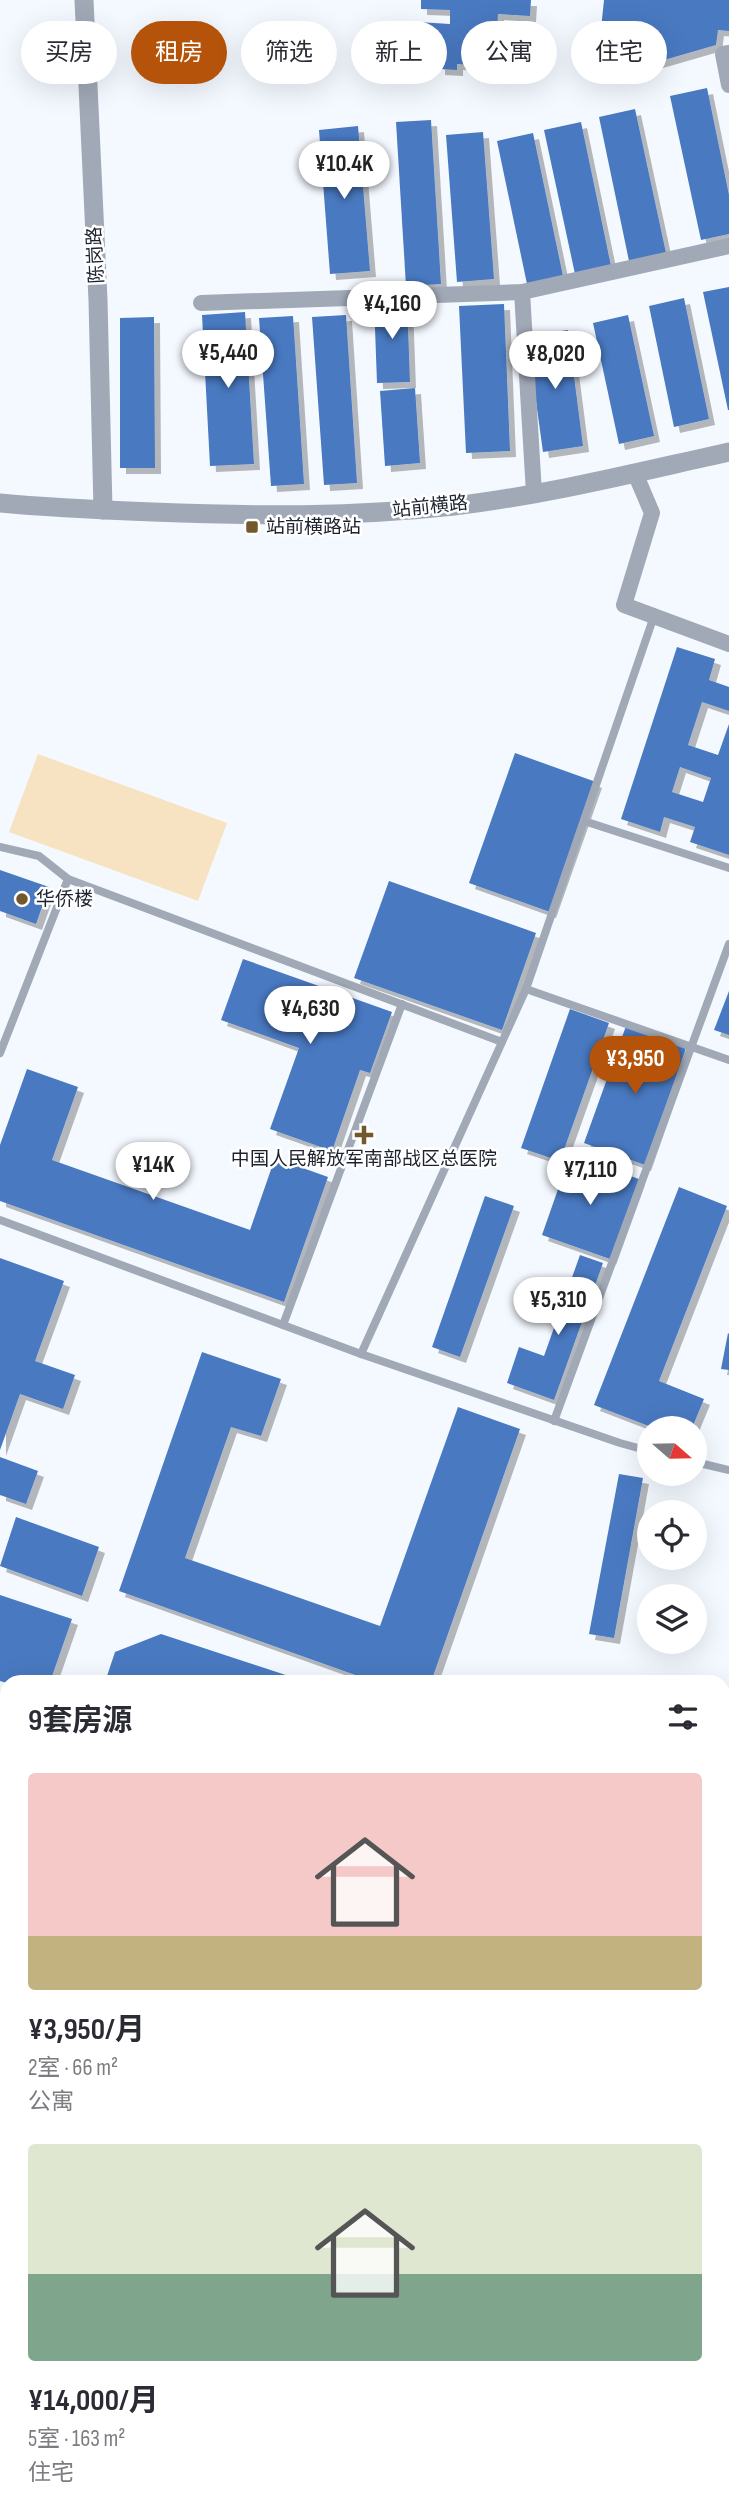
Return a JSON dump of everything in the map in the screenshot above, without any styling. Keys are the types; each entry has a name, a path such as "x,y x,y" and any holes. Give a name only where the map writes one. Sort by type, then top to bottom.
{"street":[{"name":"陈岗路","path":"84,0 98,300 103,510"},
{"path":"729,53 723,54 729,85"},
{"path":"201,303 522,292 729,246"},
{"path":"522,292 534,493"},
{"name":"站前横路","path":"0,503 247,515 366,513 456,506 534,493 729,452"},
{"path":"635,473 652,513 624,606 729,644"}],"lane":[{"path":"361,1354 526,989 654,616"},
{"path":"584,821 729,868"},
{"path":"0,847 39,856 68,879 502,1042"},
{"path":"0,1053 68,879"},
{"path":"554,1421 729,944"},
{"path":"526,989 729,1060"},
{"path":"283,1325 402,1004"},
{"path":"0,1220 361,1354 637,1448"},
{"path":"707,1465 729,1470"}],"shaded area":[{"path":"38,754 227,823 198,901 9,832"}],"building":[{"path":"421,0 531,0 530,16 498,14 498,21 461,21 461,64 457,64 457,70 447,69 447,24 450,24 450,10 421,9"},
{"path":"604,0 729,0 729,31 718,30 716,45 667,59 667,21 602,21"},
{"path":"707,88 729,195 729,234 701,240 670,96"},
{"path":"635,109 666,253 629,261 599,117"},
{"path":"431,120 441,284 406,286 396,122"},
{"path":"581,122 611,266 575,274 544,130"},
{"path":"358,126 370,271 330,274 319,130"},
{"path":"483,132 494,279 457,282 446,135"},
{"path":"533,133 563,276 527,284 497,141"},
{"path":"729,287 729,410 728,410 703,292"},
{"path":"684,298 709,419 674,427 649,306"},
{"path":"407,300 410,382 377,383 374,301"},
{"path":"504,304 510,451 466,453 459,306"},
{"path":"245,312 254,464 210,466 202,315"},
{"path":"346,315 357,483 324,485 312,317"},
{"path":"628,315 654,436 619,444 593,323"},
{"path":"293,316 304,484 271,486 259,318"},
{"path":"154,317 155,468 120,468 120,318"},
{"path":"568,330 583,446 543,452 527,336"},
{"path":"415,388 420,463 385,466 380,391"},
{"path":"677,647 715,659 709,680 729,687 729,711 702,702 688,745 718,755 729,724 729,855 690,842 695,827 664,817 660,832 621,819","holes":["680,767 711,778 703,802 672,792"]},
{"path":"515,753 596,782 550,912 469,883"},
{"name":"华侨楼","path":"0,870 49,887 36,924 0,911"},
{"path":"389,881 536,933 502,1030 354,978"},
{"path":"243,959 392,1012 370,1073 360,1070 332,1151 270,1129 299,1048 221,1020"},
{"path":"729,991 729,1035 714,1030"},
{"path":"570,1009 609,1023 560,1161 521,1148"},
{"path":"626,1026 686,1048 645,1165 584,1143"},
{"path":"27,1069 78,1087 52,1160 250,1230 275,1158 328,1177 284,1302 0,1201 0,1145"},
{"path":"570,1155 639,1179 610,1259 542,1235"},
{"path":"679,1187 727,1206 659,1381 704,1399 697,1416 637,1416 637,1421 594,1405"},
{"path":"485,1196 514,1206 460,1357 432,1347"},
{"path":"580,1255 603,1263 554,1400 507,1383 519,1347 544,1356"},
{"path":"0,1258 64,1281 35,1361 75,1375 63,1409 20,1394 0,1450"},
{"path":"729,1334 729,1370 721,1369"},
{"path":"202,1352 281,1379 261,1436 231,1427 185,1558 380,1626 458,1407 520,1429 433,1675 355,1675 119,1591"},
{"path":"0,1457 38,1471 26,1504 0,1495"},
{"path":"619,1474 637,1477 637,1486 642,1486 614,1638 589,1634"},
{"path":"16,1517 99,1547 82,1596 0,1566"},
{"path":"0,1595 72,1619 52,1675 0,1675"},
{"path":"161,1634 286,1675 107,1675 115,1652"}],"place":[{"name":"站前横路站","path":"252,527"},
{"name":"华侨楼","path":"22,899"},
{"name":"中国人民解放军南部战区总医院","path":"364,1135"}]}
